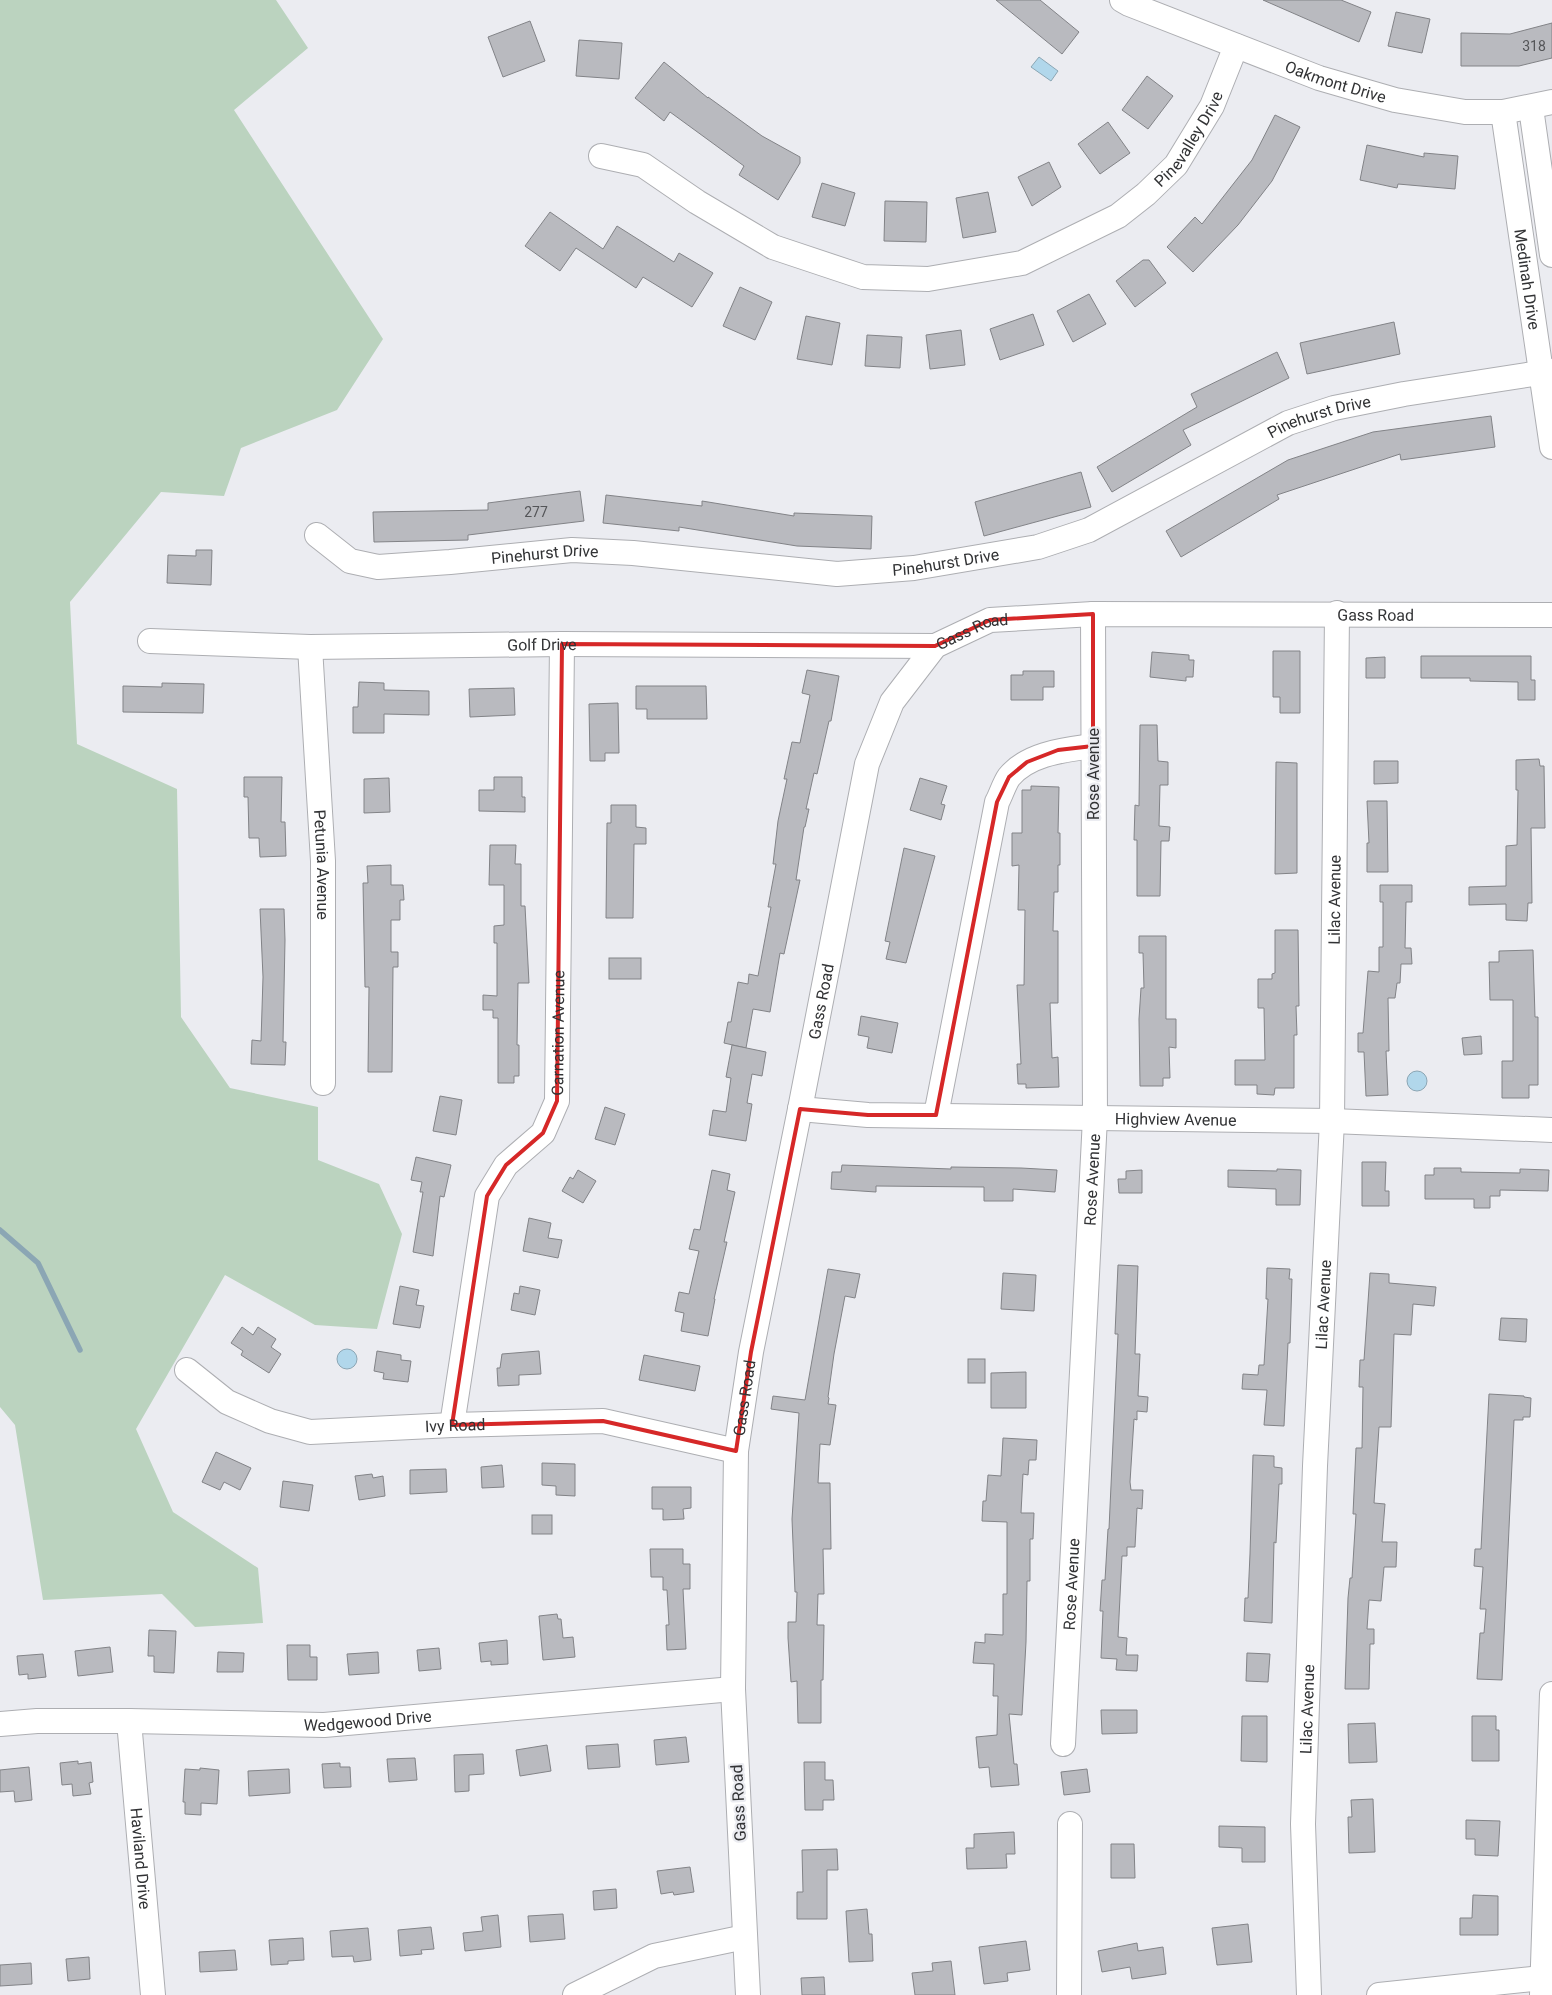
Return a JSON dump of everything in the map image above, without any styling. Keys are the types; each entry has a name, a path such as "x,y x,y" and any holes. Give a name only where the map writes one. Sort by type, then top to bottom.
{"street":[{"name":"Oakmont Drive","path":"1125,2 1319,78 1395,100 1465,112 1503,112 1541,105"},
{"name":"Pinevalley Drive","path":"601,156 643,164 697,202 773,247 863,277 928,279 1022,263 1118,216 1146,194 1176,164 1212,106 1236,46"},
{"name":"Medinah Drive","path":"1541,105 1552,255"},
{"name":"Medinah Drive","path":"1503,112 1546,372 1552,447"},
{"name":"Pinehurst Drive","path":"317,535 350,561 378,567 572,550 632,553 837,574 914,568 1038,547 1089,530 1288,423 1334,408 1404,394 1546,372"},
{"name":"Gass Road","path":"748,1995 733,1689 736,1451 751,1352 867,764 892,702 935,646 990,620 1092,614 1337,613 1552,615"},
{"name":"Lilac Avenue","path":"1309,1995 1303,1814 1316,1456 1332,1121 1337,613"},
{"name":"Rose Avenue","path":"1064,1744 1095,1118 1092,614"},
{"name":"Golf Drive","path":"150,642 310,646 562,644 935,646"},
{"name":"Carnation Avenue","path":"452,1425 487,1196 506,1165 542,1133 557,1101 562,644"},
{"name":"Petunia Avenue","path":"310,646 322,861 323,1083"},
{"path":"936,1115 997,802 1009,777 1027,762 1058,750 1093,746"},
{"name":"Highview Avenue","path":"800,1109 868,1115 1332,1121 1552,1130"},
{"name":"Ivy Road","path":"188,1370 227,1402 270,1421 310,1432 452,1425 603,1421 736,1451"},
{"name":"Wedgewood Drive","path":"0,1724 37,1721 129,1721 324,1725 733,1689"},
{"path":"1379,1995 1542,1986 1552,1694"},
{"name":"Haviland Drive","path":"129,1721 153,1995"},
{"path":"1069,1995 1070,1824"},
{"path":"575,1995 654,1956 745,1937"}],"highlighted area":[{"path":"1093,614 1093,746 1058,750 1027,762 1009,777 997,802 936,1115 868,1115 800,1109 751,1352 736,1451 603,1421 452,1425 487,1196 506,1165 543,1133 557,1101 562,644 935,646 990,620"}],"green space":[{"path":"0,0 276,0 308,48 234,110 383,339 337,410 241,448 224,496 161,492 70,602 77,744 177,789 181,1017 230,1088 318,1107 318,1160 379,1184 402,1234 377,1329 315,1325 225,1275 136,1429 173,1512 258,1568 263,1623 195,1627 162,1594 43,1600 15,1425 0,1407"}],"water":[{"path":"1039,57 1058,71 1051,81 1031,67"},
{"path":"1413,1071 1421,1071 1427,1077 1427,1085 1421,1091 1413,1091 1407,1085 1407,1077"},
{"path":"343,1349 351,1349 357,1355 357,1363 351,1369 343,1369 337,1363 337,1355"}],"building":[{"path":"996,0 1040,0 1079,32 1062,54"},
{"path":"1263,0 1341,0 1371,12 1359,42"},
{"path":"1396,12 1430,19 1422,53 1388,46"},
{"path":"530,21 545,61 503,77 488,37"},
{"path":"1552,23 1552,58 1519,66 1461,66 1461,33 1510,34"},
{"path":"579,40 622,43 619,79 576,76"},
{"path":"664,62 708,98 762,136 800,157 800,163 778,200 739,175 744,166 670,112 664,121 635,98"},
{"path":"1147,76 1173,96 1148,129 1122,110"},
{"path":"1275,115 1300,127 1272,181 1238,225 1193,272 1167,247 1195,217 1202,224 1252,160"},
{"path":"1108,122 1130,153 1100,174 1078,144"},
{"path":"1367,145 1424,157 1424,153 1458,156 1455,189 1398,184 1397,188 1360,180"},
{"path":"1049,162 1061,187 1032,206 1018,177"},
{"path":"822,183 855,193 845,226 812,217"},
{"path":"988,192 996,232 963,238 956,198"},
{"path":"885,201 927,202 926,242 884,241"},
{"path":"550,212 603,249 617,226 674,262 679,253 713,273 692,307 643,277 636,288 576,248 560,271 525,246"},
{"path":"1143,260 1149,260 1166,283 1135,307 1116,281"},
{"path":"740,287 772,302 755,340 723,326"},
{"path":"1089,294 1106,324 1073,342 1057,311"},
{"path":"1033,314 1044,345 1000,360 990,329"},
{"path":"806,316 840,323 832,365 797,359"},
{"path":"1394,322 1400,354 1307,374 1300,343"},
{"path":"961,330 965,365 930,369 926,335"},
{"path":"867,335 902,337 900,368 865,366"},
{"path":"1277,352 1289,378 1183,430 1191,445 1112,492 1097,467 1197,407 1191,394"},
{"path":"1491,416 1495,447 1401,460 1400,454 1277,495 1279,499 1181,557 1166,531 1288,460 1373,432"},
{"path":"1081,472 1091,507 984,536 975,502"},
{"path":"580,491 584,521 468,535 468,540 374,542 373,512 488,510 488,503"},
{"path":"606,495 702,506 702,501 794,516 794,513 872,516 871,549 797,546 679,527 679,531 603,523"},
{"path":"196,550 212,550 211,585 167,583 168,555 196,556"},
{"path":"1273,651 1300,651 1300,713 1280,713 1280,697 1273,697"},
{"path":"1152,652 1189,655 1189,660 1194,660 1193,677 1186,677 1186,681 1150,677"},
{"path":"1421,656 1531,656 1531,680 1535,680 1535,700 1518,700 1518,682 1470,681 1470,678 1421,678"},
{"path":"1385,657 1385,678 1366,678 1366,658"},
{"path":"807,670 839,676 831,721 829,721 817,774 814,773 806,809 809,809 804,827 796,880 800,880 784,954 780,953 770,1012 753,1009 746,1048 724,1043 728,1022 731,1022 738,982 748,984 749,974 758,976 771,907 768,907 776,864 773,864 778,821 787,779 784,779 792,742 800,743 810,695 802,693"},
{"path":"1023,671 1054,671 1054,687 1043,687 1043,700 1011,700 1011,675 1023,675"},
{"path":"359,682 384,683 384,690 429,691 429,715 384,714 384,733 353,733 353,707 358,707"},
{"path":"162,683 204,684 203,713 123,712 123,686 162,687"},
{"path":"636,686 706,686 707,719 647,719 647,709 636,709"},
{"path":"514,688 515,715 470,717 469,689"},
{"path":"618,703 619,753 605,753 605,761 590,761 589,704"},
{"path":"1140,725 1157,725 1158,761 1168,762 1168,785 1160,785 1159,826 1170,827 1169,841 1161,841 1160,896 1137,896 1137,840 1134,840 1135,805 1139,806"},
{"path":"1539,759 1540,766 1544,766 1545,828 1531,828 1532,903 1528,903 1527,921 1506,920 1506,904 1469,905 1469,887 1506,886 1506,846 1517,845 1518,790 1516,790 1516,760"},
{"path":"1374,761 1398,761 1398,783 1374,784"},
{"path":"1276,762 1297,763 1297,873 1275,874"},
{"path":"244,777 282,777 281,822 285,822 286,856 260,857 259,838 249,838 248,797 244,797"},
{"path":"494,777 522,777 522,797 525,797 525,812 479,811 479,790 494,790"},
{"path":"389,778 390,812 364,813 364,779"},
{"path":"920,778 947,786 941,804 945,805 941,820 910,810"},
{"path":"1031,786 1059,787 1058,833 1060,833 1060,865 1058,865 1058,892 1054,892 1053,931 1058,931 1058,1003 1050,1003 1052,1058 1058,1057 1059,1087 1026,1088 1026,1084 1018,1084 1017,1064 1021,1064 1017,985 1024,985 1025,910 1018,910 1019,865 1012,866 1012,833 1022,833 1022,790 1031,790"},
{"path":"1367,801 1387,801 1388,872 1367,872 1367,843 1369,843"},
{"path":"611,805 636,805 636,827 646,828 646,844 634,844 633,918 606,918 607,823 611,823"},
{"path":"490,845 516,845 515,864 521,864 521,906 525,906 529,983 518,983 517,1045 519,1045 519,1076 514,1076 514,1083 498,1083 498,1018 493,1018 493,1010 483,1010 483,995 497,996 497,943 494,943 494,926 504,925 504,885 489,885"},
{"path":"904,848 935,856 906,963 886,959 890,942 885,941"},
{"path":"391,865 391,885 403,885 404,900 400,900 400,920 391,920 391,952 398,952 398,967 393,967 392,1072 368,1072 369,987 365,987 363,883 368,883 367,866"},
{"path":"1380,885 1412,885 1412,902 1406,902 1405,948 1411,948 1412,964 1401,964 1400,983 1397,983 1395,998 1388,998 1389,1051 1386,1051 1388,1095 1366,1096 1364,1052 1358,1052 1358,1033 1363,1033 1368,971 1379,972 1379,947 1383,947 1383,902 1380,902"},
{"path":"260,909 284,909 283,1042 286,1042 285,1065 251,1064 252,1040 261,1041 263,977"},
{"path":"1275,930 1298,930 1299,1006 1296,1006 1297,1035 1294,1035 1294,1088 1275,1088 1274,1095 1257,1094 1257,1085 1235,1085 1235,1060 1265,1060 1264,1008 1258,1008 1258,979 1272,979 1272,974 1275,973"},
{"path":"1139,936 1166,936 1166,1019 1176,1019 1176,1048 1169,1047 1170,1078 1163,1078 1163,1086 1140,1086 1139,1019 1141,988 1144,988 1143,953 1139,953"},
{"path":"1533,950 1535,1017 1538,1017 1538,1085 1529,1085 1529,1098 1502,1098 1502,1061 1513,1061 1513,1000 1490,1000 1489,962 1499,962 1499,951"},
{"path":"609,958 641,958 641,979 609,979"},
{"path":"861,1016 898,1023 892,1053 867,1048 869,1037 858,1035"},
{"path":"1481,1036 1482,1054 1464,1055 1462,1038"},
{"path":"732,1045 766,1052 762,1076 752,1074 747,1103 752,1104 746,1141 709,1135 713,1110 726,1112 731,1078 726,1077"},
{"path":"440,1096 462,1100 456,1135 433,1131"},
{"path":"605,1107 625,1114 615,1145 595,1139"},
{"path":"416,1157 451,1165 444,1197 440,1196 433,1256 413,1252 423,1192 420,1192 422,1182 411,1180"},
{"path":"1362,1162 1386,1162 1385,1191 1389,1191 1389,1206 1362,1206"},
{"path":"842,1165 1057,1170 1055,1192 1013,1189 1013,1201 984,1201 984,1187 876,1186 876,1192 831,1189 832,1172 841,1172"},
{"path":"1434,1168 1461,1168 1461,1172 1520,1173 1520,1169 1549,1170 1548,1191 1500,1190 1500,1196 1490,1196 1490,1208 1474,1208 1474,1199 1425,1199 1425,1175 1434,1175"},
{"path":"1277,1169 1301,1170 1300,1205 1276,1205 1276,1189 1228,1187 1228,1170 1277,1171"},
{"path":"578,1170 596,1181 583,1203 562,1191 570,1177 573,1179"},
{"path":"712,1170 730,1174 727,1190 735,1192 724,1242 727,1242 708,1336 681,1331 684,1313 675,1311 679,1292 689,1294 699,1251 689,1249 694,1229 700,1230"},
{"path":"1142,1170 1142,1193 1119,1193 1118,1179 1126,1179 1126,1171"},
{"path":"529,1218 551,1223 548,1238 562,1240 558,1258 523,1251"},
{"path":"1118,1265 1138,1266 1135,1354 1140,1354 1138,1396 1148,1397 1147,1412 1137,1411 1137,1420 1134,1419 1130,1482 1131,1490 1143,1490 1142,1509 1137,1508 1135,1547 1127,1547 1127,1556 1122,1556 1118,1637 1127,1638 1126,1655 1138,1655 1137,1671 1116,1670 1117,1659 1101,1658 1103,1611 1100,1611 1102,1580 1105,1580 1109,1529 1118,1334 1115,1334"},
{"path":"1267,1268 1290,1269 1289,1279 1292,1279 1284,1426 1264,1425 1267,1390 1242,1389 1243,1374 1258,1375 1259,1365 1264,1365 1268,1299 1266,1299"},
{"path":"828,1269 860,1274 855,1298 845,1296 834,1354 828,1404 836,1405 830,1445 820,1444 818,1483 830,1483 831,1549 823,1549 824,1594 818,1594 817,1625 824,1625 821,1723 798,1723 797,1681 791,1682 788,1622 796,1622 797,1592 795,1592 792,1519 799,1413 771,1409 773,1396 805,1400"},
{"path":"1003,1273 1036,1275 1034,1311 1001,1309"},
{"path":"1370,1273 1389,1274 1389,1283 1436,1287 1434,1306 1413,1304 1411,1335 1394,1334 1391,1427 1379,1427 1374,1503 1385,1504 1382,1542 1397,1542 1396,1567 1384,1567 1381,1601 1369,1600 1367,1629 1374,1629 1374,1644 1370,1644 1369,1689 1345,1689 1348,1598 1350,1578 1352,1578 1356,1514 1353,1514 1356,1448 1362,1448 1363,1387 1359,1387 1360,1360 1364,1360"},
{"path":"400,1286 419,1290 416,1305 424,1306 420,1328 393,1324"},
{"path":"520,1286 540,1290 535,1315 511,1310 514,1293 519,1294"},
{"path":"1501,1318 1527,1319 1526,1342 1499,1340"},
{"path":"242,1327 253,1335 258,1327 276,1339 271,1347 281,1354 269,1373 241,1355 243,1351 231,1343"},
{"path":"377,1351 401,1355 401,1360 411,1361 408,1382 383,1379 384,1373 374,1371"},
{"path":"539,1351 541,1374 519,1375 519,1385 498,1386 497,1368 500,1368 502,1354"},
{"path":"644,1355 700,1366 695,1391 639,1380"},
{"path":"968,1359 985,1359 985,1383 968,1383"},
{"path":"1026,1372 1026,1408 991,1408 991,1373"},
{"path":"1489,1394 1531,1398 1530,1417 1523,1417 1523,1420 1514,1420 1502,1680 1477,1679 1480,1633 1484,1633 1486,1609 1480,1609 1483,1567 1474,1566 1475,1549 1481,1549"},
{"path":"1003,1438 1037,1440 1036,1460 1029,1460 1028,1475 1023,1474 1021,1513 1034,1513 1033,1539 1030,1539 1030,1581 1027,1581 1022,1715 1009,1714 1014,1764 1017,1764 1019,1785 991,1787 989,1767 979,1768 976,1737 997,1735 998,1696 993,1696 994,1664 973,1663 975,1642 985,1643 985,1634 1003,1635 1003,1594 1007,1594 1007,1522 982,1521 983,1501 986,1501 988,1475 1001,1476"},
{"path":"216,1452 251,1468 240,1490 224,1482 220,1490 202,1482"},
{"path":"1253,1455 1274,1456 1274,1467 1282,1468 1282,1484 1279,1484 1276,1543 1274,1542 1272,1623 1244,1621 1245,1598 1248,1598"},
{"path":"542,1463 575,1464 575,1496 556,1495 556,1486 542,1485"},
{"path":"502,1465 504,1487 482,1488 481,1467"},
{"path":"446,1469 447,1492 410,1494 410,1470"},
{"path":"372,1474 373,1478 383,1476 385,1496 359,1500 355,1476"},
{"path":"283,1481 313,1485 309,1511 280,1507"},
{"path":"652,1487 691,1487 691,1508 683,1509 684,1519 663,1520 663,1509 652,1509"},
{"path":"532,1515 552,1515 552,1534 532,1534"},
{"path":"650,1549 683,1549 683,1564 690,1564 690,1589 683,1589 686,1649 667,1650 666,1625 669,1625 667,1590 663,1590 663,1577 651,1577"},
{"path":"557,1614 558,1619 561,1619 563,1638 573,1637 575,1657 543,1660 539,1616"},
{"path":"149,1630 176,1631 174,1673 154,1672 154,1656 148,1656"},
{"path":"507,1640 508,1664 491,1665 491,1661 481,1662 479,1643"},
{"path":"287,1645 310,1645 310,1657 317,1657 317,1680 288,1680"},
{"path":"110,1647 113,1672 78,1676 75,1651"},
{"path":"439,1648 441,1669 419,1671 417,1650"},
{"path":"218,1652 244,1653 243,1672 217,1672"},
{"path":"378,1652 379,1673 349,1675 347,1654"},
{"path":"1247,1653 1270,1654 1268,1682 1246,1681"},
{"path":"43,1654 46,1677 28,1679 28,1674 19,1675 17,1656"},
{"path":"1101,1710 1137,1710 1137,1733 1102,1734"},
{"path":"1242,1716 1267,1716 1267,1762 1241,1761"},
{"path":"1472,1716 1496,1716 1496,1730 1499,1730 1499,1761 1472,1761"},
{"path":"1375,1723 1377,1762 1349,1763 1348,1724"},
{"path":"686,1737 689,1762 656,1765 654,1740"},
{"path":"618,1744 620,1767 588,1769 586,1746"},
{"path":"547,1745 551,1771 520,1776 516,1750"},
{"path":"483,1754 484,1774 469,1775 469,1791 455,1792 454,1755"},
{"path":"415,1758 417,1780 389,1782 387,1759"},
{"path":"78,1761 78,1764 91,1762 93,1782 89,1783 91,1794 73,1796 72,1784 62,1785 60,1763"},
{"path":"804,1762 825,1762 825,1780 833,1780 834,1800 823,1800 823,1810 805,1810"},
{"path":"340,1763 340,1767 350,1767 351,1787 324,1788 322,1764"},
{"path":"29,1767 32,1800 15,1802 14,1791 0,1792 0,1770"},
{"path":"200,1768 219,1770 217,1804 201,1803 201,1815 185,1814 185,1802 183,1802 185,1769 200,1770"},
{"path":"289,1769 290,1793 249,1796 248,1771"},
{"path":"1087,1769 1090,1792 1064,1795 1061,1772"},
{"path":"1373,1799 1375,1852 1349,1853 1348,1817 1352,1817 1351,1800"},
{"path":"1466,1820 1500,1821 1498,1856 1475,1855 1475,1839 1466,1839"},
{"path":"1219,1826 1265,1827 1265,1862 1242,1862 1242,1848 1219,1847"},
{"path":"1014,1832 1015,1854 1006,1854 1007,1868 967,1869 966,1848 974,1848 974,1834"},
{"path":"1111,1844 1134,1844 1135,1878 1111,1878"},
{"path":"837,1849 838,1870 827,1870 827,1919 797,1919 797,1892 803,1892 802,1850"},
{"path":"690,1867 694,1892 674,1895 673,1892 661,1894 657,1871"},
{"path":"616,1889 617,1908 594,1910 593,1891"},
{"path":"1473,1895 1498,1896 1498,1935 1460,1935 1460,1918 1472,1918"},
{"path":"867,1909 869,1934 872,1934 873,1961 849,1962 846,1911"},
{"path":"563,1914 565,1939 530,1942 528,1916"},
{"path":"498,1915 501,1947 465,1951 463,1933 483,1931 481,1917"},
{"path":"1248,1924 1252,1962 1217,1965 1212,1928"},
{"path":"431,1927 434,1949 421,1950 422,1954 400,1956 398,1930"},
{"path":"368,1928 371,1960 354,1962 353,1956 332,1957 330,1931"},
{"path":"303,1938 304,1960 288,1961 288,1964 271,1965 269,1940"},
{"path":"1026,1941 1030,1970 1007,1973 1008,1981 984,1984 979,1947"},
{"path":"1137,1943 1138,1951 1163,1947 1166,1974 1132,1979 1130,1967 1102,1972 1098,1951"},
{"path":"235,1950 237,1970 200,1972 199,1952"},
{"path":"89,1957 90,1979 68,1981 66,1959"},
{"path":"951,1961 955,1995 915,1995 912,1973 933,1971 932,1963"},
{"path":"31,1963 32,1984 0,1986 0,1965"},
{"path":"824,1977 825,1995 802,1995 801,1978"}],"waterway":[{"path":"0,1230 38,1263 80,1350"}]}
